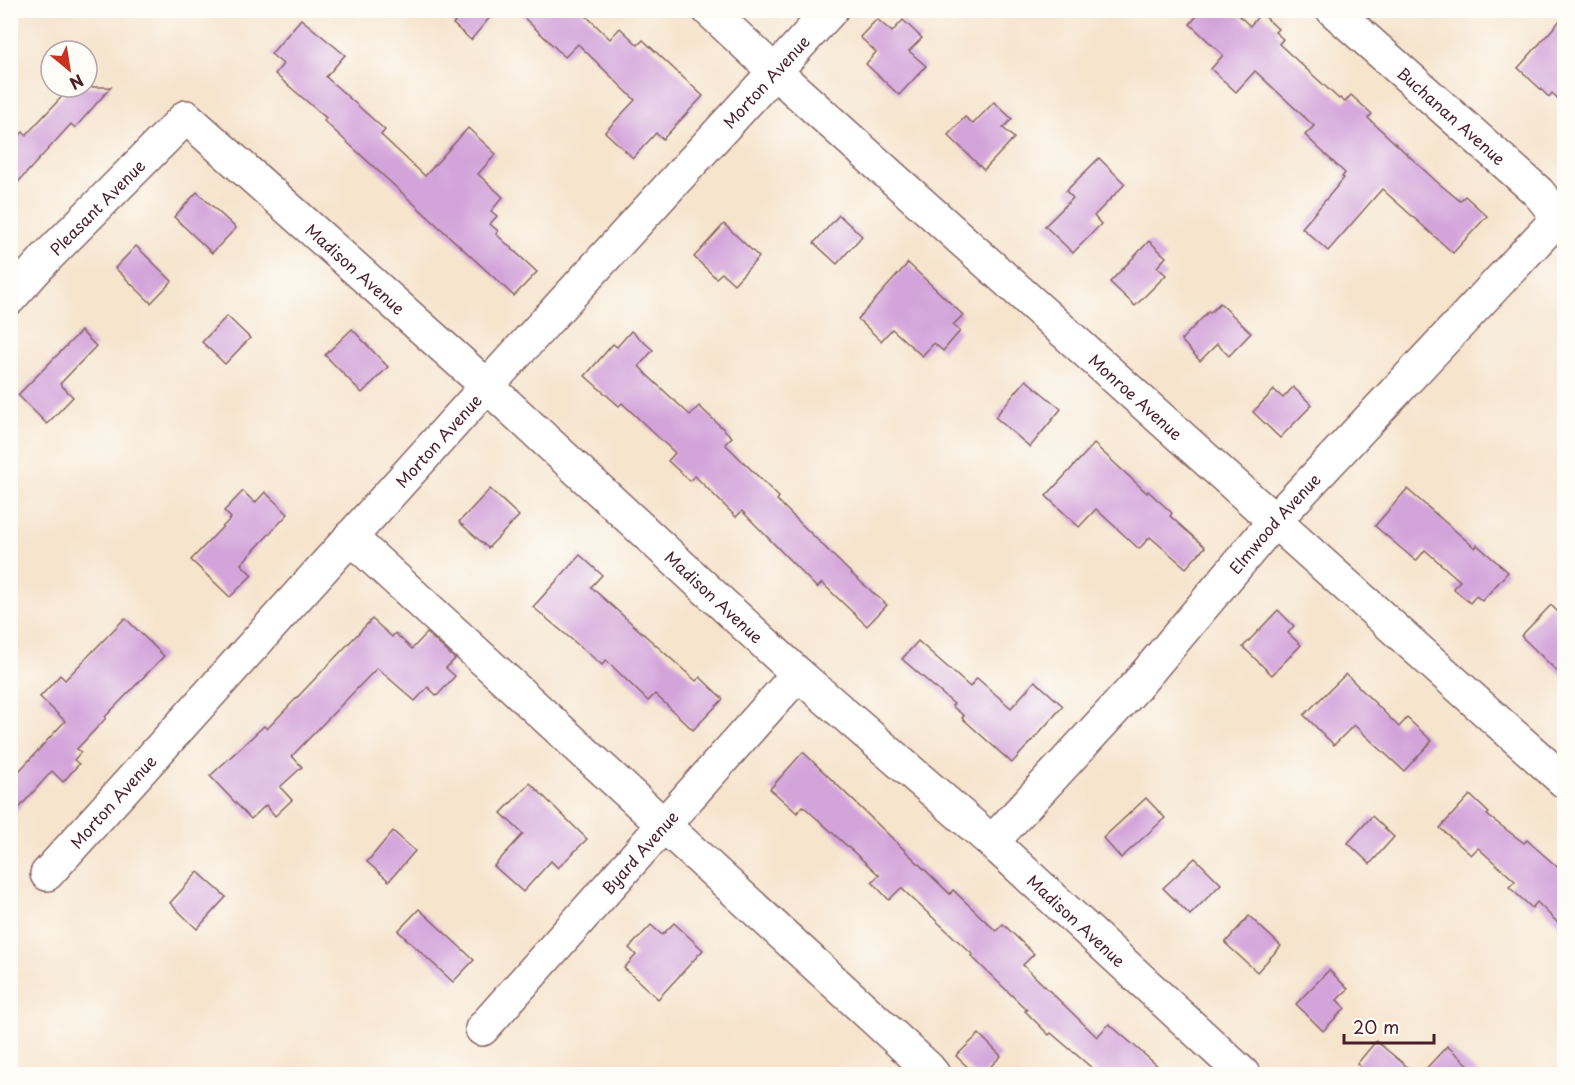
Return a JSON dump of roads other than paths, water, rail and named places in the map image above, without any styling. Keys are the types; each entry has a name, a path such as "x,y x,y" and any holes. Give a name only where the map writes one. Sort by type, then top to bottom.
{"street":[{"name":"Monroe Avenue","path":"709,10 775,72 1564,781"},
{"name":"Morton Avenue","path":"47,874 487,386 831,10"},
{"name":"Buchanan Avenue","path":"1333,10 1538,192 1562,218"},
{"name":"Madison Avenue","path":"186,117 487,386 798,674 992,842 1244,1074"},
{"name":"Pleasant Avenue","path":"10,298 46,258 186,117"},
{"name":"Elmwood Avenue","path":"992,842 1136,686 1275,520 1562,218"},
{"path":"350,537 933,1074"},
{"name":"Byard Avenue","path":"482,1029 798,674"}]}
